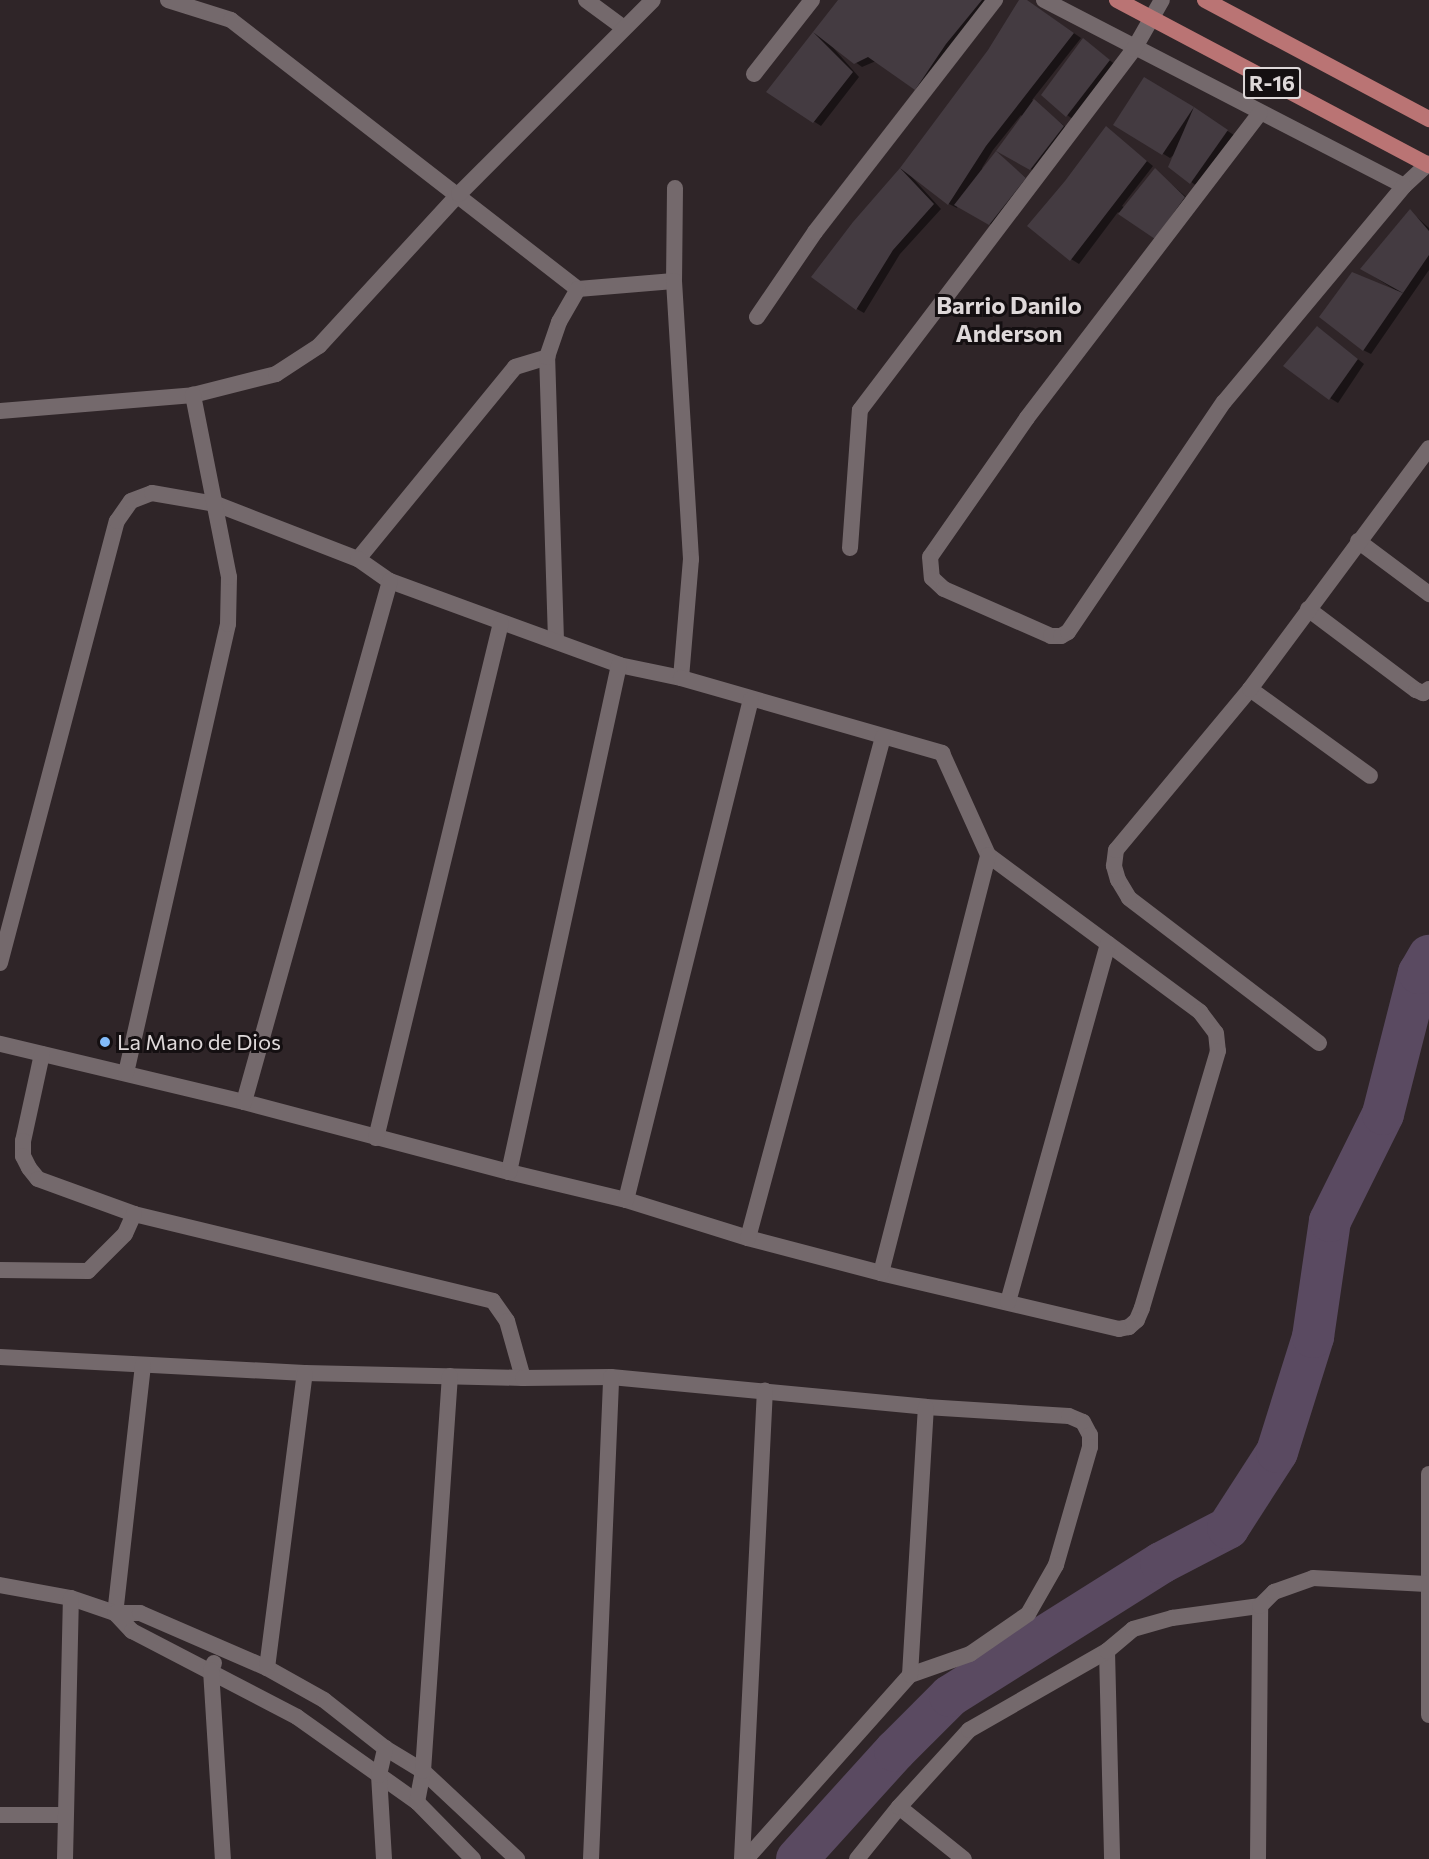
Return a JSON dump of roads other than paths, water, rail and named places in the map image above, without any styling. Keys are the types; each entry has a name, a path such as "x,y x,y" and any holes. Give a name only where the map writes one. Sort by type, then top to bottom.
{"main road":[{"name":"R-16","path":"1116,0 1429,164"},
{"name":"R-16","path":"1205,0 1429,119"}],"street":[{"path":"168,0 231,20 459,194 578,289 674,281"},
{"path":"586,0 624,28"},
{"path":"1,416 193,395 276,374 319,346 459,194 653,0"},
{"path":"754,74 812,0"},
{"path":"757,317 815,232 995,0"},
{"path":"1044,0 1134,49 1404,186"},
{"path":"850,548 860,410 1134,49 1162,0"},
{"path":"1260,114 1027,418 930,557 932,578 944,589 1051,636 1061,636 1068,632 1224,402 1404,186 1429,164"},
{"path":"675,188 674,281 691,559 681,678"},
{"path":"556,640 547,357 560,322 578,289"},
{"path":"358,559 515,367 547,357"},
{"path":"126,1073 228,624 229,577 193,395"},
{"path":"1319,1043 1129,898 1118,880 1114,866 1116,850 1250,689 1429,448"},
{"path":"0,963 117,521 131,501 152,493 216,504 358,559 390,581 619,665 681,678 883,738 932,748 942,753 988,855 1200,1012 1216,1033 1218,1051 1137,1320 1129,1327 1119,1329 881,1273 748,1238 626,1200 376,1138 244,1102 0,1044"},
{"path":"1358,541 1429,594"},
{"path":"244,1102 390,581"},
{"path":"1308,609 1416,690 1423,693 1429,689"},
{"path":"376,1138 501,623"},
{"path":"509,1172 619,665"},
{"path":"1250,689 1370,776"},
{"path":"626,1200 751,699"},
{"path":"748,1238 883,738"},
{"path":"881,1273 988,855"},
{"path":"1008,1302 1108,944"},
{"path":"42,1054 23,1141 23,1156 38,1179 134,1214 493,1301 507,1321 523,1378"},
{"path":"0,1270 88,1271 125,1234 134,1214"},
{"path":"0,1357 305,1373 523,1378 611,1377 926,1407 1069,1416 1083,1422 1090,1435 1090,1447 1056,1565 1028,1614 970,1654 910,1675 744,1859"},
{"path":"143,1365 115,1613 132,1631 211,1670 248,1693 297,1717 417,1802 473,1859"},
{"path":"267,1668 305,1373"},
{"path":"417,1802 423,1771 450,1376"},
{"path":"591,1859 611,1377"},
{"path":"744,1859 765,1391"},
{"path":"910,1675 926,1407"},
{"path":"1429,1474 1427,1584 1429,1715"},
{"path":"856,1859 899,1807 969,1730 1107,1651 1133,1629 1173,1618 1260,1606 1274,1592 1313,1578 1427,1584"},
{"path":"0,1585 71,1598 115,1613 140,1613 267,1668 324,1700 385,1748 423,1771 517,1859"},
{"path":"65,1859 71,1598"},
{"path":"1258,1859 1260,1606"},
{"path":"222,1648 211,1670 223,1859"},
{"path":"1107,1651 1112,1859"},
{"path":"384,1859 379,1775 385,1748"},
{"path":"899,1807 964,1859"},
{"path":"0,1815 65,1815"}],"waterway":[{"path":"797,1859 895,1751 950,1696 1161,1563 1228,1528 1277,1452 1313,1337 1330,1221 1383,1114 1419,973 1429,956"}],"place":[{"name":"La Mano de Dios","path":"105,1042"}],"district":[{"name":"Barrio Danilo Anderson","path":"1009,319"}]}
